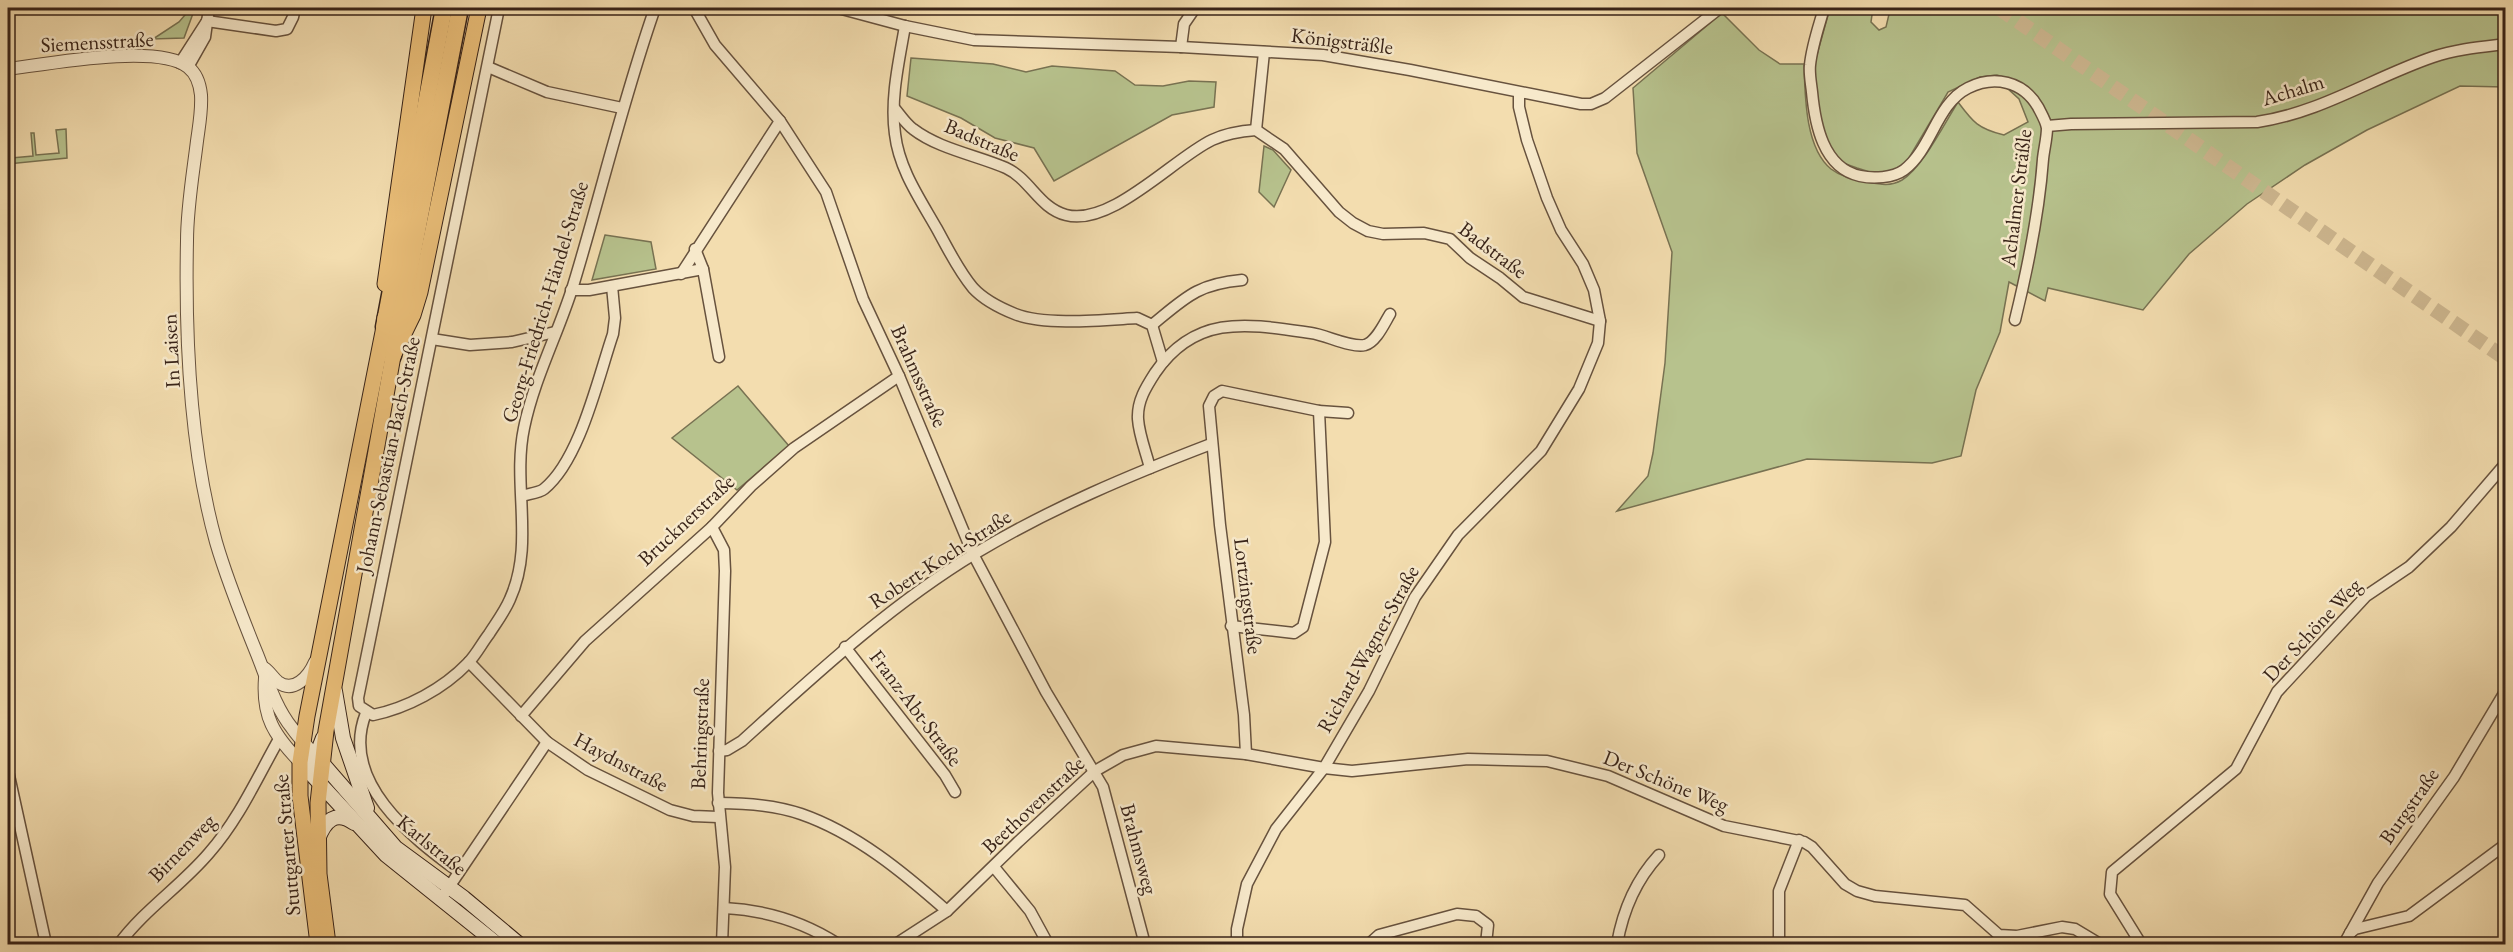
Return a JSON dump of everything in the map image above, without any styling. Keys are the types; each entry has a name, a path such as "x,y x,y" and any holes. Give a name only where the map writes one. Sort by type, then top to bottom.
{"highway":[{"path":"384,327 444,8"},
{"path":"393,356 460,8"}],"main road":[{"name":"Stuttgarter Straße","path":"328,945 317,841 321,784 309,766 304,742 384,327 385,280 424,8"},
{"path":"309,766 326,731 393,356 413,315 420,292 478,8"},
{"path":"317,841 327,822 334,817 366,824 343,738 334,684"},
{"name":"Stuttgarter Straße","path":"309,766 301,808 318,945"},
{"name":"Karlstraße","path":"309,766 366,824"},
{"name":"Karlstraße","path":"321,784 445,893 491,942"},
{"name":"Karlstraße","path":"445,893 502,929 519,945"}],"street":[{"path":"184,65 205,37 209,8"},
{"path":"207,21 276,31 287,28 295,8"},
{"name":"Johann-Sebastian-Bach-Straße","path":"459,872 420,844 388,811 367,775 360,748 361,726 366,713 359,706 358,698 499,8"},
{"name":"Georg-Friedrich-Händel-Straße","path":"366,713 373,715 383,713 443,685 469,662 510,599 518,577 524,524 520,470 524,429 555,332 572,290 622,108 655,8"},
{"name":"Brahmsstraße","path":"694,8 715,45 780,121 826,192 863,299 899,375 973,554 1046,692 1095,771"},
{"name":"Königsträßle","path":"838,8 905,26 974,40 1181,47 1323,55 1410,70 1519,93"},
{"path":"1181,47 1184,24 1195,8"},
{"path":"1519,93 1581,105 1598,101 1719,8"},
{"name":"Achalmer Sträßle","path":"1824,8 1809,67 1812,99 1826,150 1837,164 1855,175 1888,176 1904,170 1918,154 1952,100 1980,83 1997,80 2021,88 2033,98 2047,126 2034,235 2015,320"},
{"path":"905,26 897,73 894,132 898,152 909,180 959,268 974,289 986,300 1017,315 1040,320 1137,318 1152,324"},
{"name":"Achalm","path":"2047,126 2257,122 2280,118 2303,111 2433,57 2472,48 2505,44"},
{"path":"1256,130 1264,52"},
{"name":"Siemensstraße","path":"8,69 132,55 155,56 184,65"},
{"name":"In Laisen","path":"184,65 196,77 201,94 187,229 190,363 199,456 216,542 245,628 291,727 304,742"},
{"path":"488,67 547,92 622,108"},
{"name":"Richard-Wagner-Straße","path":"1237,945 1237,929 1247,884 1276,829 1324,768 1369,691 1415,597 1458,535 1541,451 1579,389 1598,343 1600,321 1594,290 1583,264 1561,230 1527,140 1519,107 1519,93"},
{"name":"Badstraße","path":"895,109 912,129 930,139 1009,169 1027,183 1053,210 1067,215 1081,216 1107,209 1155,180 1210,141 1230,133 1256,130 1284,149 1339,212 1353,223 1368,231 1383,234 1424,233 1450,239 1470,258 1523,297 1600,321"},
{"path":"681,274 695,249 780,121"},
{"path":"695,249 703,269 718,357"},
{"path":"572,290 612,286 703,269"},
{"path":"1152,324 1187,296 1204,286 1242,280"},
{"path":"522,496 543,490 567,462 581,429 613,334 615,318 612,286"},
{"path":"1149,468 1138,419 1140,399 1163,362 1187,339 1204,331 1239,325 1314,334 1358,346 1372,341 1390,314"},
{"path":"1152,324 1163,362"},
{"path":"432,339 470,345 512,342 555,332"},
{"name":"Brucknerstraße","path":"521,716 585,641 712,527 751,486 794,448 899,375"},
{"name":"Lortzingstraße","path":"1246,753 1244,715 1231,626 1211,444 1209,406 1214,396 1222,391 1320,411"},
{"path":"1231,626 1294,633 1303,627 1320,571 1325,542 1320,411 1348,413"},
{"name":"Robert-Koch-Straße","path":"718,751 727,750 742,741 845,647 973,554 1080,497 1211,444"},
{"name":"Der Schöne Weg","path":"2141,945 2110,894 2112,872 2236,769 2277,692 2366,596 2409,567 2451,526 2505,463"},
{"name":"Behringstraße","path":"712,527 724,550 725,571 718,751 718,817 725,867 722,945"},
{"path":"263,671 286,686 301,683 311,671 321,647"},
{"name":"Franz-Abt-Straße","path":"845,647 945,775 954,792"},
{"name":"Haydnstraße","path":"469,662 547,742 597,775 670,810 693,816 718,817"},
{"name":"In Laisen","path":"263,671 263,697 269,723 279,739 309,766"},
{"name":"Burgstraße","path":"2346,940 2378,883 2454,777 2505,690"},
{"name":"Birnenweg","path":"119,945 139,919 197,866 224,835 279,739"},
{"path":"445,893 547,742"},
{"name":"Beethovenstraße","path":"896,945 947,911 1095,771 1123,755 1156,746 1246,753 1324,768"},
{"name":"Der Schöne Weg","path":"1324,768 1352,771 1468,759 1547,761 1608,776 1724,826 1799,840 1812,847 1845,884 1857,891 1875,896 1965,905 1999,935 2017,936 2062,927 2075,929 2100,945"},
{"path":"8,771 46,945"},
{"name":"Brahmsweg","path":"1095,771 1102,787 1143,937"},
{"path":"718,803 776,807 801,814 830,827 888,863 947,911"},
{"path":"1779,945 1779,891 1799,840"},
{"path":"2346,940 2355,929 2409,916 2505,844"},
{"path":"1617,945 1626,904 1645,870 1659,855"},
{"path":"994,867 1030,911 1047,945"},
{"path":"724,908 745,909 796,922 838,945"},
{"path":"1369,945 1379,935 1457,914 1476,916 1488,925 1486,945"},
{"path":"491,942 502,929"}],"green space":[{"path":"191,8 195,8 184,38 153,39 179,22"},
{"path":"1830,8 1873,8 1871,22 1879,30 1886,27 1890,10 1894,8 2505,8 2505,87 2460,86 2367,130 2305,165 2247,204 2189,254 2143,310 2048,288 2045,301 2009,282 2000,332 1976,390 1961,456 1932,463 1807,459 1617,511 1648,476 1653,453 1665,363 1672,252 1637,153 1633,88 1722,13 1759,50 1780,64 1804,64 1811,135 1822,160 1839,174 1866,182 1884,184 1893,184 1902,180 1918,165 1958,102 1977,124 1995,133 2004,135 2028,122 2019,99 2006,87 2010,79 1997,75 1980,77 1948,92 1903,168 1888,174 1873,173 1840,162 1830,150 1822,129 1813,69"},
{"path":"911,58 993,64 1026,72 1052,66 1115,71 1135,85 1163,86 1189,81 1216,82 1214,107 1172,115 1054,181 1034,148 995,138 961,118 907,96"},
{"path":"66,129 67,158 8,164 8,136 11,158 33,156 31,133 34,133 36,155 59,153 56,130"},
{"path":"1264,146 1273,150 1291,170 1274,207 1259,192"},
{"path":"605,235 651,242 656,269 592,280"},
{"path":"738,386 789,446 737,490 672,438"}],"tunnel":[{"path":"1999,8 2506,359"}]}
